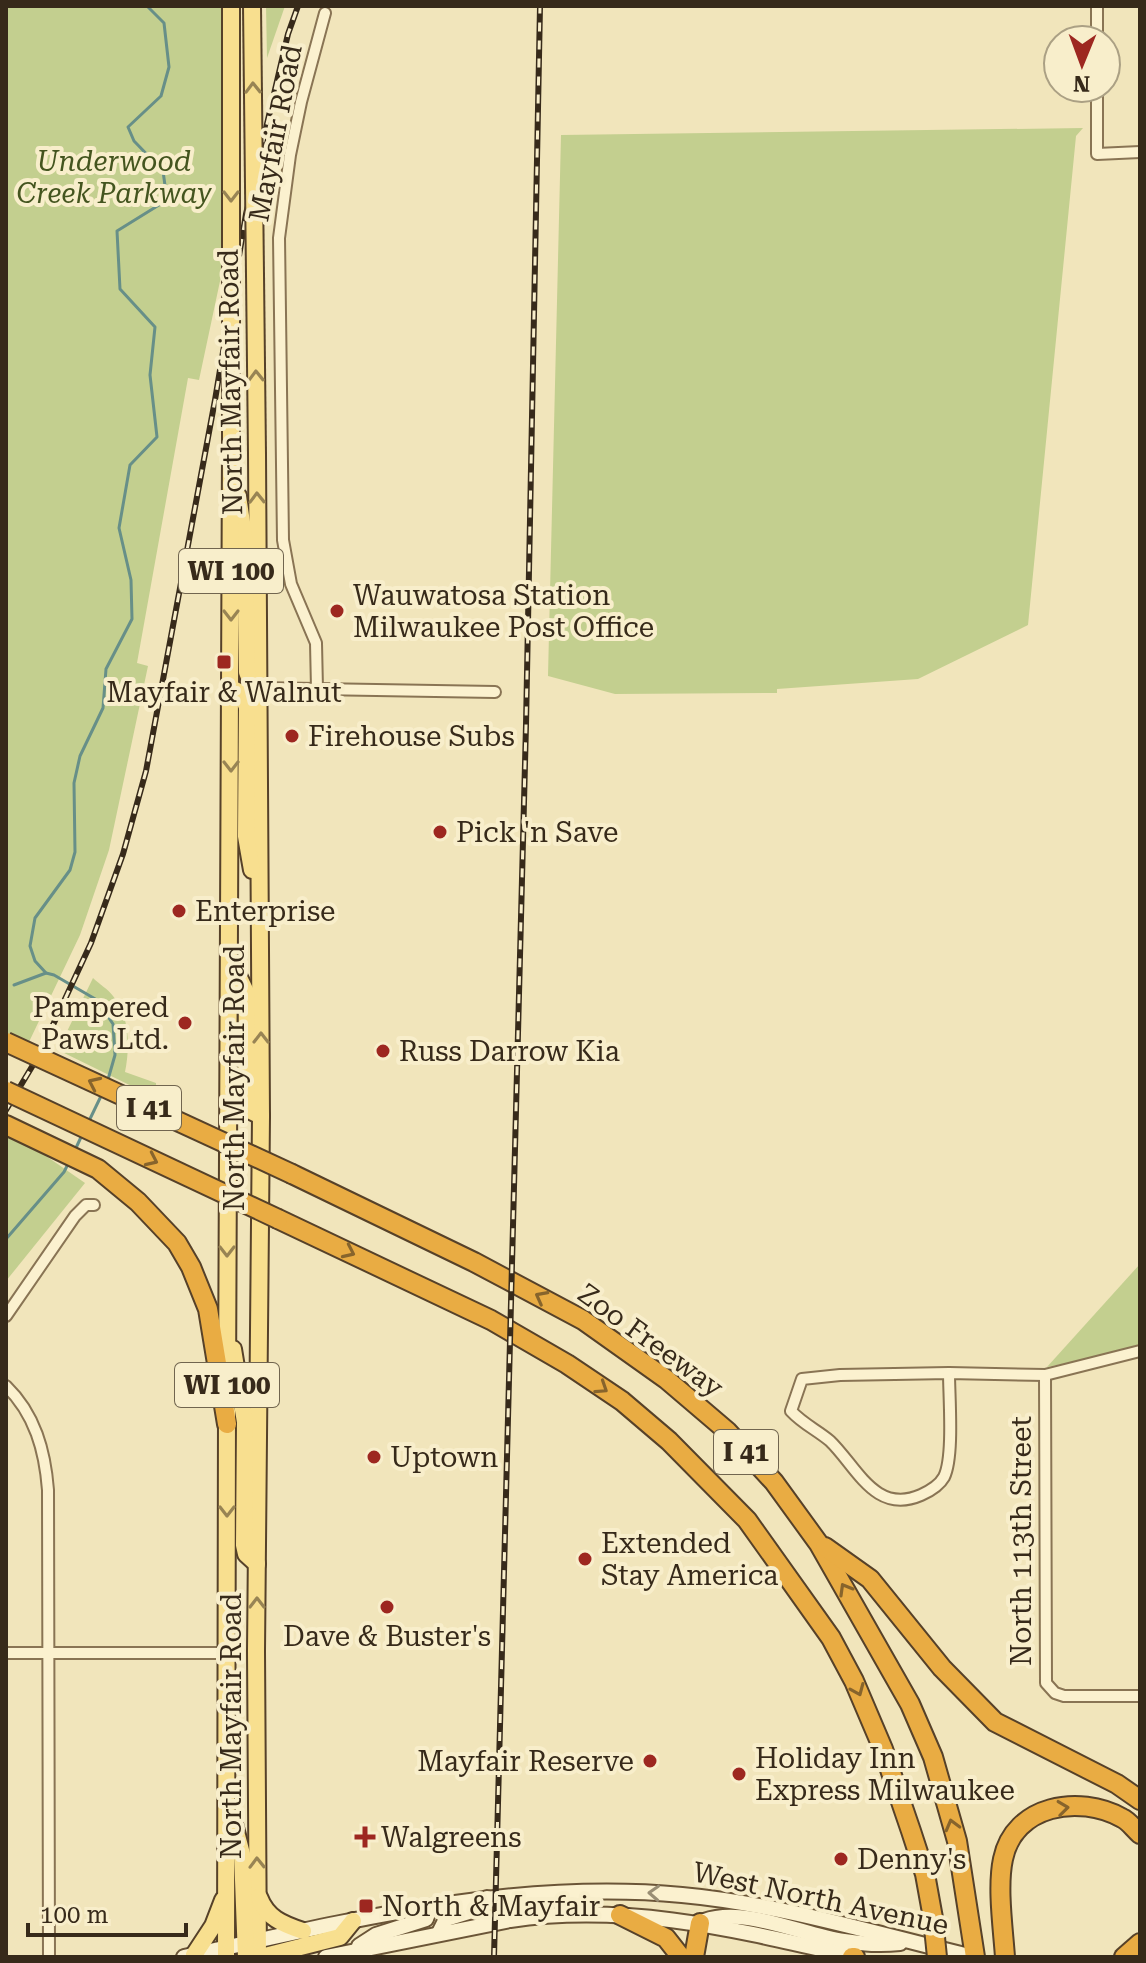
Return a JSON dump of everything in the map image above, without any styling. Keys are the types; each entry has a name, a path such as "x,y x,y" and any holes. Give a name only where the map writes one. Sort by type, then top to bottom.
{"highway":[{"name":"Zoo Freeway","path":"6,1042 474,1262 595,1328 666,1379 727,1431 774,1482 819,1544 910,1704 933,1757 957,1841 973,1929 974,1957"},
{"name":"I 41","path":"6,1091 491,1320 567,1364 622,1401 669,1441 747,1520 831,1638 854,1681 883,1749 925,1874 937,1957"},
{"path":"6,1125 98,1169 177,1243 191,1267 208,1309 227,1424"},
{"path":"819,1544 870,1579 950,1677 995,1722 1117,1784 1140,1800"},
{"path":"1005,1957 1002,1859 1019,1826 1036,1813 1065,1806 1095,1806 1124,1818 1140,1834"},
{"path":"620,1915 666,1938 681,1957"},
{"path":"694,1957 700,1923"},
{"path":"1124,1957 1140,1943"}],"main road":[{"name":"North Mayfair Road","path":"231,6 227,1887 243,1952"},
{"name":"North Mayfair Road","path":"243,1952 258,1894 260,688 252,6"},
{"path":"231,457 245,542 247,672 251,682 260,688"},
{"path":"231,688 241,693 247,707 246,836 259,907"},
{"path":"230,958 247,994 246,1096 249,1110 261,1116"},
{"path":"226,1316 240,1378 245,1422 244,1545 246,1554 257,1564"},
{"path":"228,1803 242,1854 243,1952 340,1937 353,1921"},
{"path":"189,1956 213,1926 227,1887"},
{"name":"West North Avenue","path":"189,1956 243,1952 303,1931 487,1898 622,1891 705,1897 782,1911 974,1957"},
{"path":"258,1894 268,1915 286,1926 303,1931"},
{"path":"705,1897 700,1923 721,1916 741,1917 842,1941 879,1945 909,1942"},
{"path":"439,1933 446,1919 475,1910 487,1898"},
{"path":"352,1951 376,1935 426,1919 430,1907"},
{"name":"West North Avenue","path":"326,1957 538,1915 620,1915 700,1923 854,1957"}],"street":[{"name":"Mayfair Road","path":"317,689 316,643 291,584 283,540 279,238 296,126 325,13"},
{"path":"1097,104 1097,154 1140,152"},
{"path":"231,688 495,692"},
{"path":"6,1316 75,1216 86,1205 94,1205"},
{"path":"949,1373 949,1462 944,1478 933,1490 912,1499 890,1499 875,1494 828,1440 803,1424 791,1411 802,1379 840,1375 949,1373 1045,1375 1140,1351"},
{"name":"North 113th Street","path":"1045,1375 1044,1676 1050,1689 1064,1696 1140,1696"},
{"path":"6,1386 34,1425 45,1462 50,1537 49,1957"},
{"path":"6,1653 227,1653"}],"green space":[{"name":"Underwood Creek Parkway","path":"6,6 221,6 223,267 199,380 188,378 137,663 148,666 109,850 80,935 28,1044 6,1034"},
{"path":"266,6 285,6 267,58"},
{"path":"1083,128 1076,136 1028,625 918,679 777,689 777,693 615,694 548,676 561,135"},
{"path":"93,978 111,993 123,1013 128,1043 125,1072 156,1083 156,1098 58,1050"},
{"path":"10,1131 85,1183 6,1281 6,1136"},
{"path":"1140,1264 1140,1344 1047,1367"}],"waterway":[{"path":"107,1083 115,1055 113,1024 97,1000 46,973 35,961 30,946 35,918 70,870 75,852 74,783 80,756 103,708 106,669 132,619 131,580 119,528 130,465 157,437 150,375 155,327 120,289 117,231 167,200 163,171 134,141 128,127 161,96 169,67 164,23 147,6"},
{"path":"14,985 46,973"},
{"path":"88,1123 102,1094"},
{"path":"74,1152 83,1133"},
{"path":"6,1239 64,1172 69,1162"}],"railway":[{"path":"6,1110 39,1055 91,943 123,854 146,771 246,214 288,34 298,6"},
{"path":"494,1957 526,725 540,6"}],"place":[{"name":"Wauwatosa Station Milwaukee Post Office","path":"337,611"},
{"name":"Mayfair & Walnut","path":"224,662"},
{"name":"Firehouse Subs","path":"292,736"},
{"name":"Pick 'n Save","path":"440,832"},
{"name":"Enterprise","path":"179,911"},
{"name":"Pampered Paws Ltd.","path":"185,1023"},
{"name":"Russ Darrow Kia","path":"383,1051"},
{"name":"Uptown","path":"374,1457"},
{"name":"Extended Stay America","path":"585,1559"},
{"name":"Dave & Buster's","path":"387,1607"},
{"name":"Mayfair Reserve","path":"650,1761"},
{"name":"Holiday Inn Express Milwaukee","path":"739,1774"},
{"name":"Walgreens","path":"365,1837"},
{"name":"Denny's","path":"841,1859"},
{"name":"North & Mayfair","path":"366,1906"}]}
